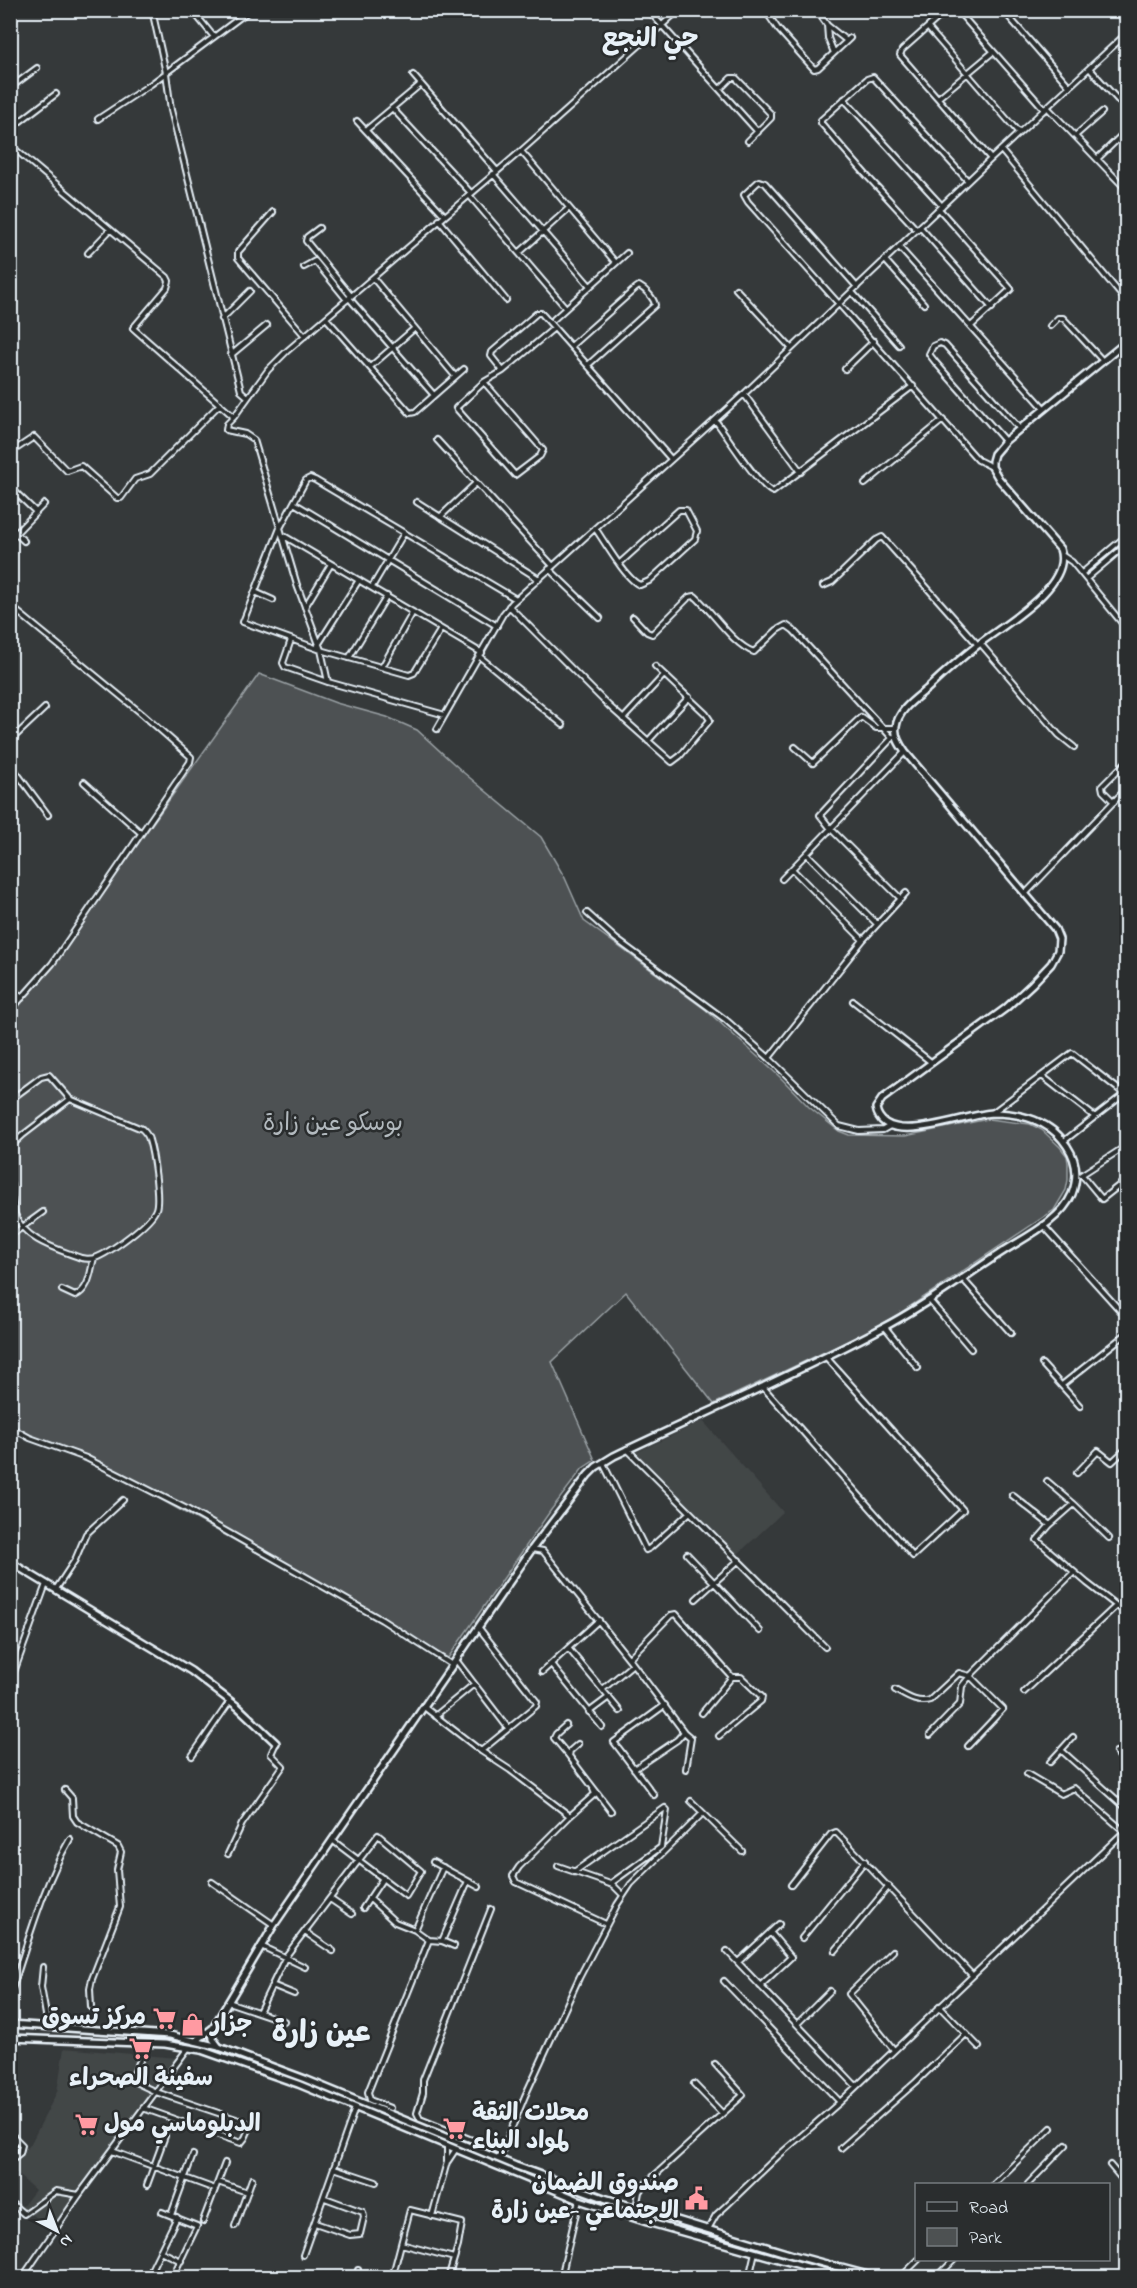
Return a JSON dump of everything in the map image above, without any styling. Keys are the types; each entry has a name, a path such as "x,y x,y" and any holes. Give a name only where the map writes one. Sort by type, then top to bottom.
{"main road":[{"path":"196,2041 213,2028 274,1925 532,1549 588,1475 602,1462 627,1449 826,1357 885,1327 1043,1225 1068,1202 1075,1179 1075,1164 1064,1141 1053,1130 1036,1121 991,1113 922,1127 903,1128 890,1126 878,1115 876,1108 879,1103 1006,1008 1042,973 1055,957 1059,946 1058,935 905,752 894,734 899,717 912,702 979,644 1023,612 1047,589 1060,572 1063,556 1056,543 999,479 992,467 994,454 1019,428 1126,342"},
{"path":"10,1562 190,1671 230,1701 276,1743"},
{"path":"10,2024 170,2035 219,2047 305,2079 499,2159 636,2208 833,2267 879,2277"},
{"path":"37,2038 33,2032 38,2025"},
{"path":"213,2028 213,2039 219,2047"},
{"path":"10,2038 148,2043 188,2048 245,2064 579,2200 647,2222 846,2277"}],"street":[{"path":"152,10 166,73 171,110 222,320 241,391 249,397"},
{"path":"192,10 214,37"},
{"path":"237,10 241,16"},
{"path":"98,119 166,73 250,10"},
{"path":"648,10 758,132"},
{"path":"328,682 320,648 305,608 254,440 244,434 226,430 227,424 275,362 521,151 678,10"},
{"path":"765,10 814,69 818,68 848,40 827,25 817,10"},
{"path":"947,10 902,50 900,55 991,159"},
{"path":"957,10 1046,109 1126,189"},
{"path":"1004,10 1070,87"},
{"path":"827,25 828,38 834,53"},
{"path":"928,28 1019,133"},
{"path":"437,729 509,606 744,394 1126,34"},
{"path":"938,98 993,52"},
{"path":"10,88 37,68"},
{"path":"1090,69 1126,110"},
{"path":"413,75 590,286"},
{"path":"720,89 732,77 736,78 771,114 771,118 748,141"},
{"path":"968,181 875,78 867,79 821,120 821,123 868,177 992,308"},
{"path":"366,130 421,84"},
{"path":"10,129 56,94"},
{"path":"844,99 1010,288 1011,291 971,326"},
{"path":"392,108 470,194 566,308"},
{"path":"1075,136 1102,112"},
{"path":"357,121 445,216"},
{"path":"1097,159 1126,132"},
{"path":"10,145 169,281 163,294 133,328 234,417"},
{"path":"1001,150 1126,301"},
{"path":"521,151 616,263"},
{"path":"857,287 765,183 759,181 745,192 748,202 818,283 874,341 978,460 992,467"},
{"path":"519,253 569,208"},
{"path":"273,212 238,252 238,258 305,336"},
{"path":"440,220 506,300"},
{"path":"319,228 306,241 349,298"},
{"path":"88,253 110,230"},
{"path":"899,247 1044,408"},
{"path":"554,319 627,253"},
{"path":"885,260 924,304"},
{"path":"304,267 315,261 433,394"},
{"path":"373,278 455,376"},
{"path":"571,346 639,286 654,300 655,305 588,365"},
{"path":"736,289 791,348"},
{"path":"222,320 250,291"},
{"path":"852,292 899,345"},
{"path":"503,371 491,356 492,352 537,313 543,314 671,459"},
{"path":"326,318 410,413 464,369"},
{"path":"1050,326 1058,318 1063,318 1103,361"},
{"path":"231,355 267,325"},
{"path":"370,367 416,328"},
{"path":"484,382 543,450 515,475 456,409 484,382 503,371 554,328"},
{"path":"845,369 874,341"},
{"path":"1005,441 936,363 930,354 933,346 940,343 945,345 1019,428"},
{"path":"715,420 770,492 776,491 913,386"},
{"path":"744,394 801,472"},
{"path":"10,453 34,437 62,467 69,472 81,466 119,499 123,497 135,479 150,474 220,404"},
{"path":"865,484 943,420"},
{"path":"437,440 600,618"},
{"path":"441,629 412,675 349,658 243,622 280,528 306,480 312,479 516,599"},
{"path":"440,518 476,483"},
{"path":"10,487 36,512"},
{"path":"417,502 538,579"},
{"path":"294,503 497,626"},
{"path":"16,533 44,504"},
{"path":"595,528 620,563 636,584 640,585 649,581 695,538 698,531 686,510 679,510 620,563"},
{"path":"10,528 24,541"},
{"path":"372,587 404,533"},
{"path":"283,535 481,655 563,725"},
{"path":"1082,573 1126,536"},
{"path":"823,586 832,582 882,537 1059,735 1074,747"},
{"path":"1086,579 1126,544"},
{"path":"1063,556 1082,573 1126,628"},
{"path":"305,608 331,564"},
{"path":"320,648 359,580"},
{"path":"255,592 273,600"},
{"path":"349,658 387,596"},
{"path":"633,617 647,632 652,634 689,597 695,596 734,637 754,652 777,630 786,625 884,729 894,734"},
{"path":"509,606 623,719 672,762 680,756 710,720 655,666"},
{"path":"10,615 18,612 190,754 190,762 52,964 10,1011"},
{"path":"382,667 413,612"},
{"path":"291,639 283,663 285,667 328,682 446,716"},
{"path":"623,719 664,675"},
{"path":"648,741 688,697"},
{"path":"10,741 45,708"},
{"path":"795,747 813,763 861,717 876,728 894,734"},
{"path":"894,734 820,816 901,899"},
{"path":"782,879 905,752"},
{"path":"1114,802 1103,791 1102,786 1126,762"},
{"path":"10,764 48,815"},
{"path":"84,782 141,833"},
{"path":"1025,894 1126,789"},
{"path":"807,854 877,924"},
{"path":"792,869 863,940"},
{"path":"770,1058 863,940 906,892"},
{"path":"587,914 616,939 718,1013 770,1058 839,1126 859,1131 883,1130 890,1126"},
{"path":"10,987 22,998"},
{"path":"853,1001 931,1062"},
{"path":"991,1113 1072,1053 1123,1095 1064,1141"},
{"path":"10,1100 45,1075 52,1077 70,1099 136,1125 146,1133 151,1146 157,1201 155,1210 136,1230 94,1258 81,1258 30,1236 22,1228 14,1212 10,1181"},
{"path":"1042,1076 1095,1117"},
{"path":"10,1147 70,1099"},
{"path":"1075,1179 1126,1146"},
{"path":"1082,1175 1102,1199 1126,1180"},
{"path":"1121,1185 1126,1191"},
{"path":"10,1236 43,1212"},
{"path":"1043,1225 1126,1314"},
{"path":"62,1290 75,1296 83,1292 94,1258"},
{"path":"962,1278 1011,1333"},
{"path":"929,1300 971,1349"},
{"path":"885,1327 918,1368"},
{"path":"1062,1384 1126,1334"},
{"path":"762,1386 913,1556 963,1510 826,1357"},
{"path":"1042,1364 1080,1406"},
{"path":"10,1427 30,1438 86,1458 177,1504 454,1663 474,1684 508,1728"},
{"path":"627,1449 825,1647"},
{"path":"1077,1473 1098,1451 1112,1462 1126,1449"},
{"path":"602,1462 646,1550 690,1512"},
{"path":"1047,1480 1109,1539"},
{"path":"1012,1495 1050,1525"},
{"path":"56,1589 75,1560 86,1534 123,1500"},
{"path":"1074,1504 1037,1540 1126,1613"},
{"path":"532,1549 543,1551 691,1738 686,1769"},
{"path":"687,1554 760,1631"},
{"path":"696,1599 739,1560"},
{"path":"10,1580 19,1567"},
{"path":"930,1735 960,1704 962,1686 970,1676 1074,1572"},
{"path":"10,1683 47,1583"},
{"path":"1024,1692 1116,1606"},
{"path":"629,1658 671,1615 676,1614 732,1677 741,1677 763,1699 719,1736"},
{"path":"542,1672 599,1620"},
{"path":"479,1628 536,1699 536,1706 481,1751"},
{"path":"568,1648 620,1711"},
{"path":"551,1664 602,1727"},
{"path":"603,1689 633,1664"},
{"path":"895,1690 918,1702 930,1701 959,1673 970,1676 1003,1709 968,1746"},
{"path":"702,1713 732,1677"},
{"path":"435,1716 474,1684"},
{"path":"590,1712 609,1697"},
{"path":"192,1756 230,1701"},
{"path":"654,1795 614,1742 665,1705"},
{"path":"424,1707 570,1816"},
{"path":"566,1725 554,1738 611,1811"},
{"path":"634,1769 677,1740 684,1732"},
{"path":"1050,1762 1073,1737"},
{"path":"228,1854 242,1824 283,1766 270,1754 276,1743"},
{"path":"569,1756 570,1751 578,1744"},
{"path":"1061,1750 1126,1808"},
{"path":"1116,1752 1126,1764"},
{"path":"707,2230 716,2215 840,2102 1126,1831 1074,1788 1061,1794 1027,1774"},
{"path":"593,1789 595,1794 519,1867 513,1878 516,1882 606,1924"},
{"path":"65,1790 72,1798 75,1820 118,1846 121,1852 117,1870 120,1907 92,1979 91,2007"},
{"path":"691,1802 742,1851"},
{"path":"574,1872 665,1808 667,1810 661,1847 610,1884"},
{"path":"499,2159 540,2064 606,1924 623,1895 631,1884 703,1814"},
{"path":"791,1885 834,1831 972,1975"},
{"path":"259,2012 286,1956 359,1861 378,1835 421,1871 406,1896 359,1861 332,1840"},
{"path":"10,1995 51,1879 70,1839"},
{"path":"802,1938 865,1861"},
{"path":"433,1862 479,1887"},
{"path":"558,1866 610,1884 623,1895"},
{"path":"414,1930 443,1867"},
{"path":"363,1908 382,1878"},
{"path":"442,1941 468,1881"},
{"path":"212,1882 274,1925"},
{"path":"835,1951 889,1886"},
{"path":"369,1898 392,1919 429,1940 442,1941 454,1946"},
{"path":"330,1899 352,1914"},
{"path":"491,1909 423,2080 423,2093 417,2115 502,2152"},
{"path":"738,1962 779,1924"},
{"path":"305,1932 333,1951"},
{"path":"760,1986 791,1957 770,1932"},
{"path":"390,2108 370,2100 368,2091 429,1940"},
{"path":"261,1946 305,1967"},
{"path":"727,1951 856,2086"},
{"path":"892,1951 849,1994 894,2050"},
{"path":"43,1967 41,1987 48,2026"},
{"path":"724,1981 840,2102"},
{"path":"272,1984 294,1994"},
{"path":"797,2024 830,1991"},
{"path":"228,2001 284,2021"},
{"path":"939,2006 979,2047"},
{"path":"841,2148 966,2034"},
{"path":"143,2108 241,2143 250,2127 248,2123 136,2083 133,2078 148,2043"},
{"path":"23,2277 79,2195 188,2048"},
{"path":"636,2208 639,2192 643,2186 743,2093 714,2064"},
{"path":"694,2084 722,2114"},
{"path":"303,2255 356,2108"},
{"path":"995,2183 1051,2128"},
{"path":"10,2133 22,2145 20,2153 10,2161"},
{"path":"147,2185 165,2136"},
{"path":"432,2216 447,2162 447,2145"},
{"path":"1029,2183 1066,2145"},
{"path":"447,2162 456,2149"},
{"path":"112,2151 215,2189"},
{"path":"171,2215 193,2155"},
{"path":"203,2221 225,2163"},
{"path":"1110,2165 1126,2184"},
{"path":"334,2168 376,2182"},
{"path":"235,2226 252,2179"},
{"path":"218,2181 247,2192"},
{"path":"10,2202 22,2213 27,2214 56,2191 79,2195"},
{"path":"315,2223 350,2235 360,2234 363,2212 325,2198"},
{"path":"561,2277 579,2200"},
{"path":"402,2277 393,2276 410,2210 462,2223 448,2277"},
{"path":"162,2212 197,2226 172,2277"},
{"path":"165,2277 152,2270 177,2217"},
{"path":"401,2244 454,2258"},
{"path":"160,2251 181,2260"},
{"path":"749,2277 755,2252"},
{"path":"900,2277 916,2261"},
{"path":"936,2277 952,2261"},
{"path":"356,2277 358,2270"},
{"path":"479,2276 485,2277"}],"shaded area":[{"path":"703,1421 783,1512 738,1554 635,1453"},
{"path":"64,2048 178,2058 52,2229 22,2207 35,2190 11,2169 11,2165 30,2145 57,2092"}],"green space":[{"name":"بوسكو عين زارة","path":"259,674 336,703 387,717 417,730 464,773 541,837 565,878 584,921 706,1010 780,1077 809,1107 839,1131 849,1135 905,1136 988,1119 1030,1124 1042,1130 1067,1156 1066,1190 1054,1210 897,1315 867,1332 714,1404 626,1292 552,1362 595,1460 583,1468 551,1510 448,1658 82,1456 11,1429 10,1012 43,977"}],"place":[{"name":"مركز تسوق","path":"164,2018"},
{"name":"جزار","path":"193,2025"},
{"name":"سفينة الصحراء","path":"141,2049"},
{"name":"الدبلوماسي مول","path":"86,2125"},
{"name":"محلات الثقة لمواد البناء","path":"454,2128"},
{"name":"صندوق الضمان الاجتماعي -عين زارة","path":"697,2198"}],"district":[{"name":"حي النجع","path":"650,40"},
{"name":"عين زارة","path":"321,2034"}]}
